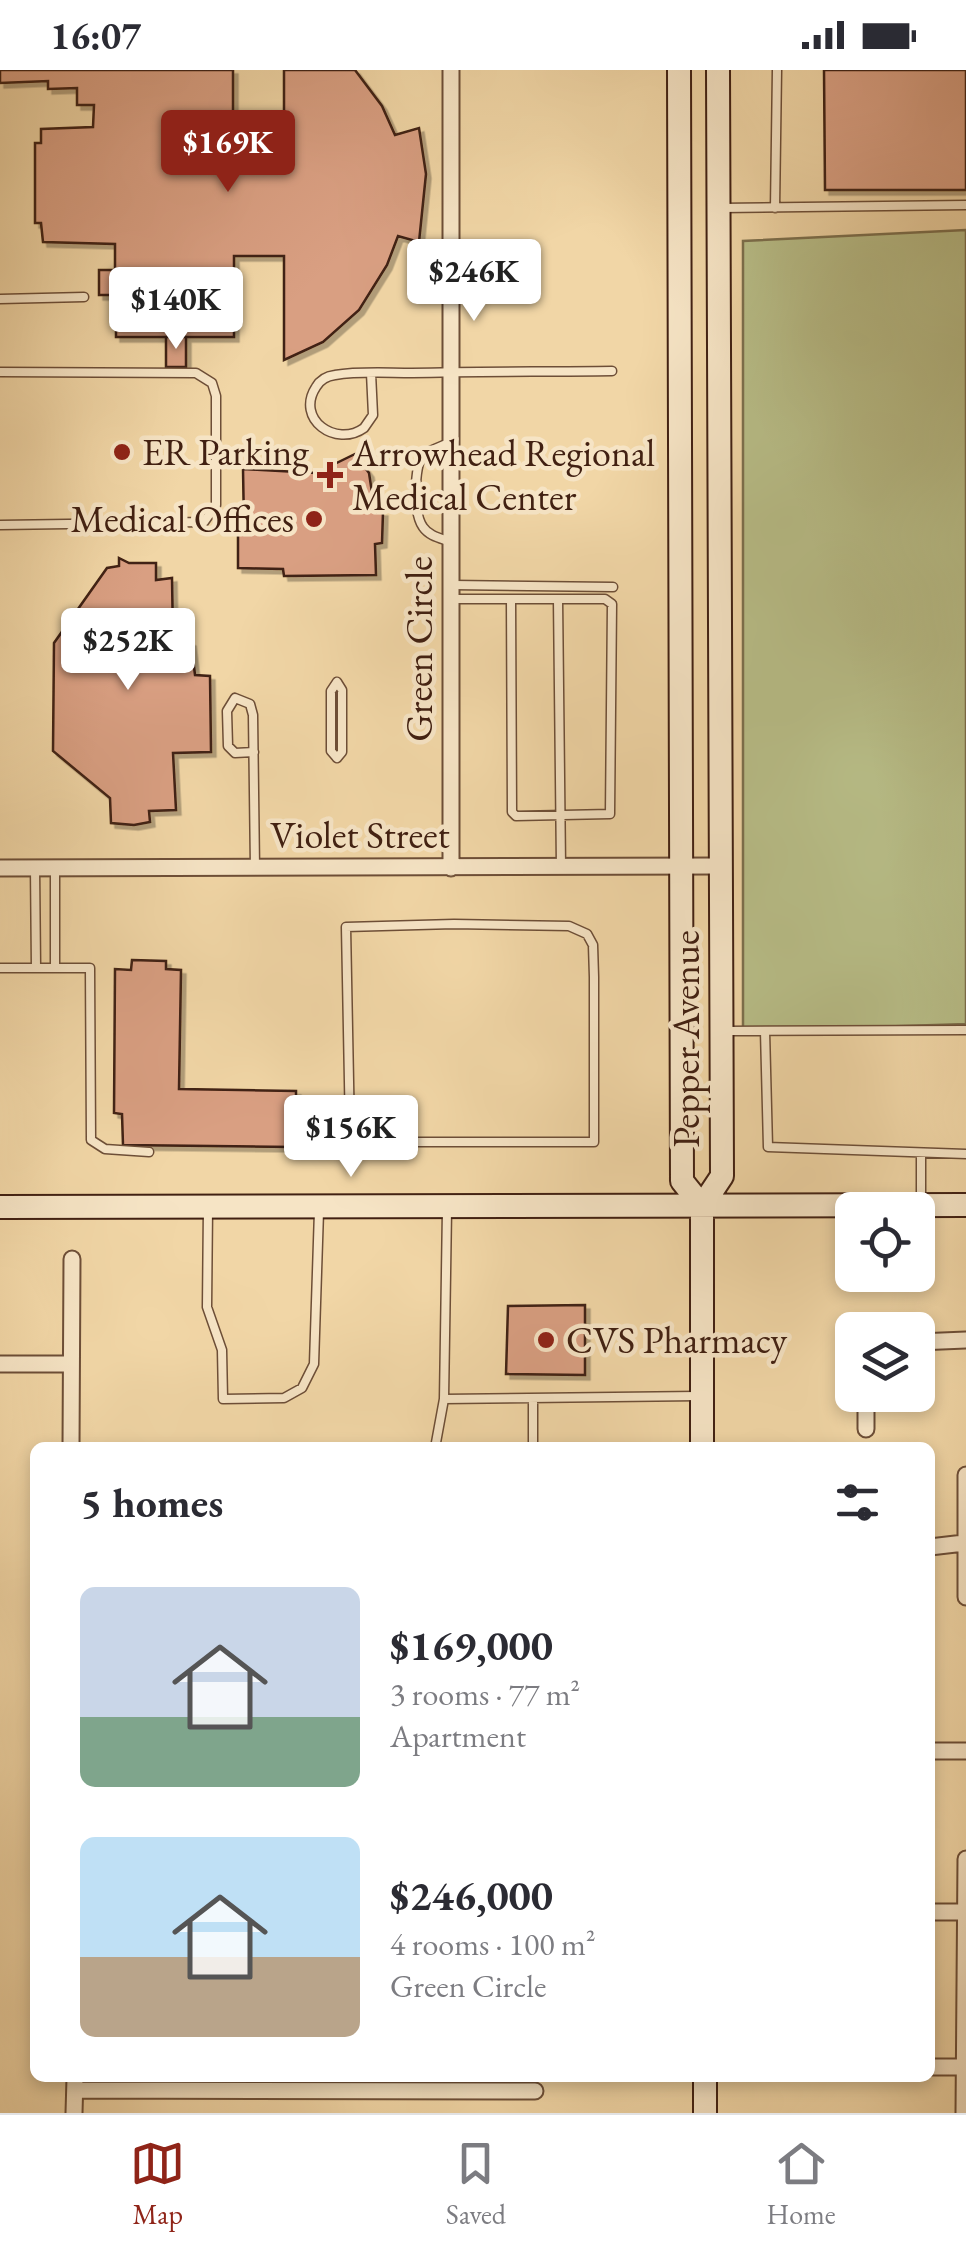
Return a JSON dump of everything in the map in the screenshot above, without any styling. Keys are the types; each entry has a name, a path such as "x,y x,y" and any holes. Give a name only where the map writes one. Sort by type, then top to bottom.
{"main road":[{"name":"Pepper Avenue","path":"679,70 682,1180 702,1206"},
{"name":"Pepper Avenue","path":"702,1442 702,1206 722,1176 718,70"},
{"path":"935,1206 966,1205"},
{"path":"0,1207 835,1206"},
{"path":"705,2082 705,2113"}],"street":[{"name":"Green Circle","path":"451,70 451,868"},
{"name":"Violet Street","path":"0,868 719,866"},
{"path":"71,1442 72,1259"},
{"path":"935,1341 966,1340"},
{"path":"0,1364 70,1364"},
{"path":"866,1412 866,1429"},
{"path":"966,1475 966,1597"},
{"path":"935,1546 964,1543"},
{"path":"935,1752 966,1751"},
{"path":"964,2113 966,1859"},
{"path":"935,1912 965,1912"},
{"path":"935,2067 964,2067"},
{"path":"74,2113 75,2084 535,2092"}],"lane":[{"path":"775,208 777,70"},
{"path":"718,208 966,205"},
{"path":"0,298 84,297"},
{"path":"0,372 196,372 212,383 216,396 218,450 216,505 204,522 0,525"},
{"path":"371,374 373,414 364,428 340,435 320,427 311,408 318,383 334,375 371,374 451,372 612,372"},
{"path":"451,442 423,454 418,466 420,524 430,534 451,542"},
{"path":"451,592 614,587"},
{"path":"451,592 511,600 605,600 614,612 610,814 516,816 512,812 511,600"},
{"path":"558,600 561,867"},
{"path":"337,682 342,690 342,752 337,758 330,751 330,691 337,682"},
{"path":"254,752 235,753 228,746 227,711 235,698 250,704 254,752 255,868"},
{"path":"34,868 36,968"},
{"path":"55,868 55,968"},
{"path":"568,926 588,934 593,945 594,977 594,1142 487,1143 366,1142 350,1132 346,927 568,926"},
{"path":"0,968 90,968 91,1140 105,1149 149,1152"},
{"path":"721,1031 966,1030"},
{"path":"765,1031 768,1147 919,1149 921,1192"},
{"path":"921,1154 966,1154"},
{"path":"208,1207 207,1307 222,1350 223,1400 284,1398 302,1388 314,1364 319,1206"},
{"path":"436,1442 444,1399 448,1206"},
{"path":"444,1399 702,1396"},
{"path":"533,1398 534,1442"}],"green space":[{"path":"966,230 966,1024 743,1031 743,241"}],"building":[{"path":"0,70 233,70 233,128 284,129 284,70 355,70 382,106 395,135 419,128 426,174 419,242 398,236 387,265 359,310 323,342 284,360 284,256 234,256 234,337 116,337 116,295 99,295 99,270 115,270 115,244 43,242 41,223 35,223 35,143 41,143 41,129 93,127 94,105 77,105 77,88 48,89 48,81 0,83"},
{"path":"824,70 966,70 966,190 825,190"},
{"path":"166,337 186,337 186,367 166,367"},
{"name":"Medical Offices","path":"355,454 369,473 375,512 383,512 382,543 375,544 376,575 284,576 283,569 238,568 238,527 244,526 243,469 316,473"},
{"path":"119,558 129,563 156,563 156,580 172,578 173,638 191,642 195,675 210,676 211,752 173,753 176,810 149,811 150,822 134,825 111,823 110,798 53,751 54,643 107,568 119,566"},
{"path":"132,960 166,961 166,969 181,970 179,1089 296,1091 296,1098 306,1098 306,1130 295,1130 295,1147 123,1145 122,1114 114,1113 115,969 131,970"},
{"name":"CVS Pharmacy","path":"585,1305 585,1375 506,1374 508,1306"}],"place":[{"name":"ER Parking","path":"122,452"},
{"name":"Arrowhead Regional Medical Center","path":"330,475"},
{"name":"Medical Offices","path":"314,519"},
{"name":"CVS Pharmacy","path":"546,1340"}]}
